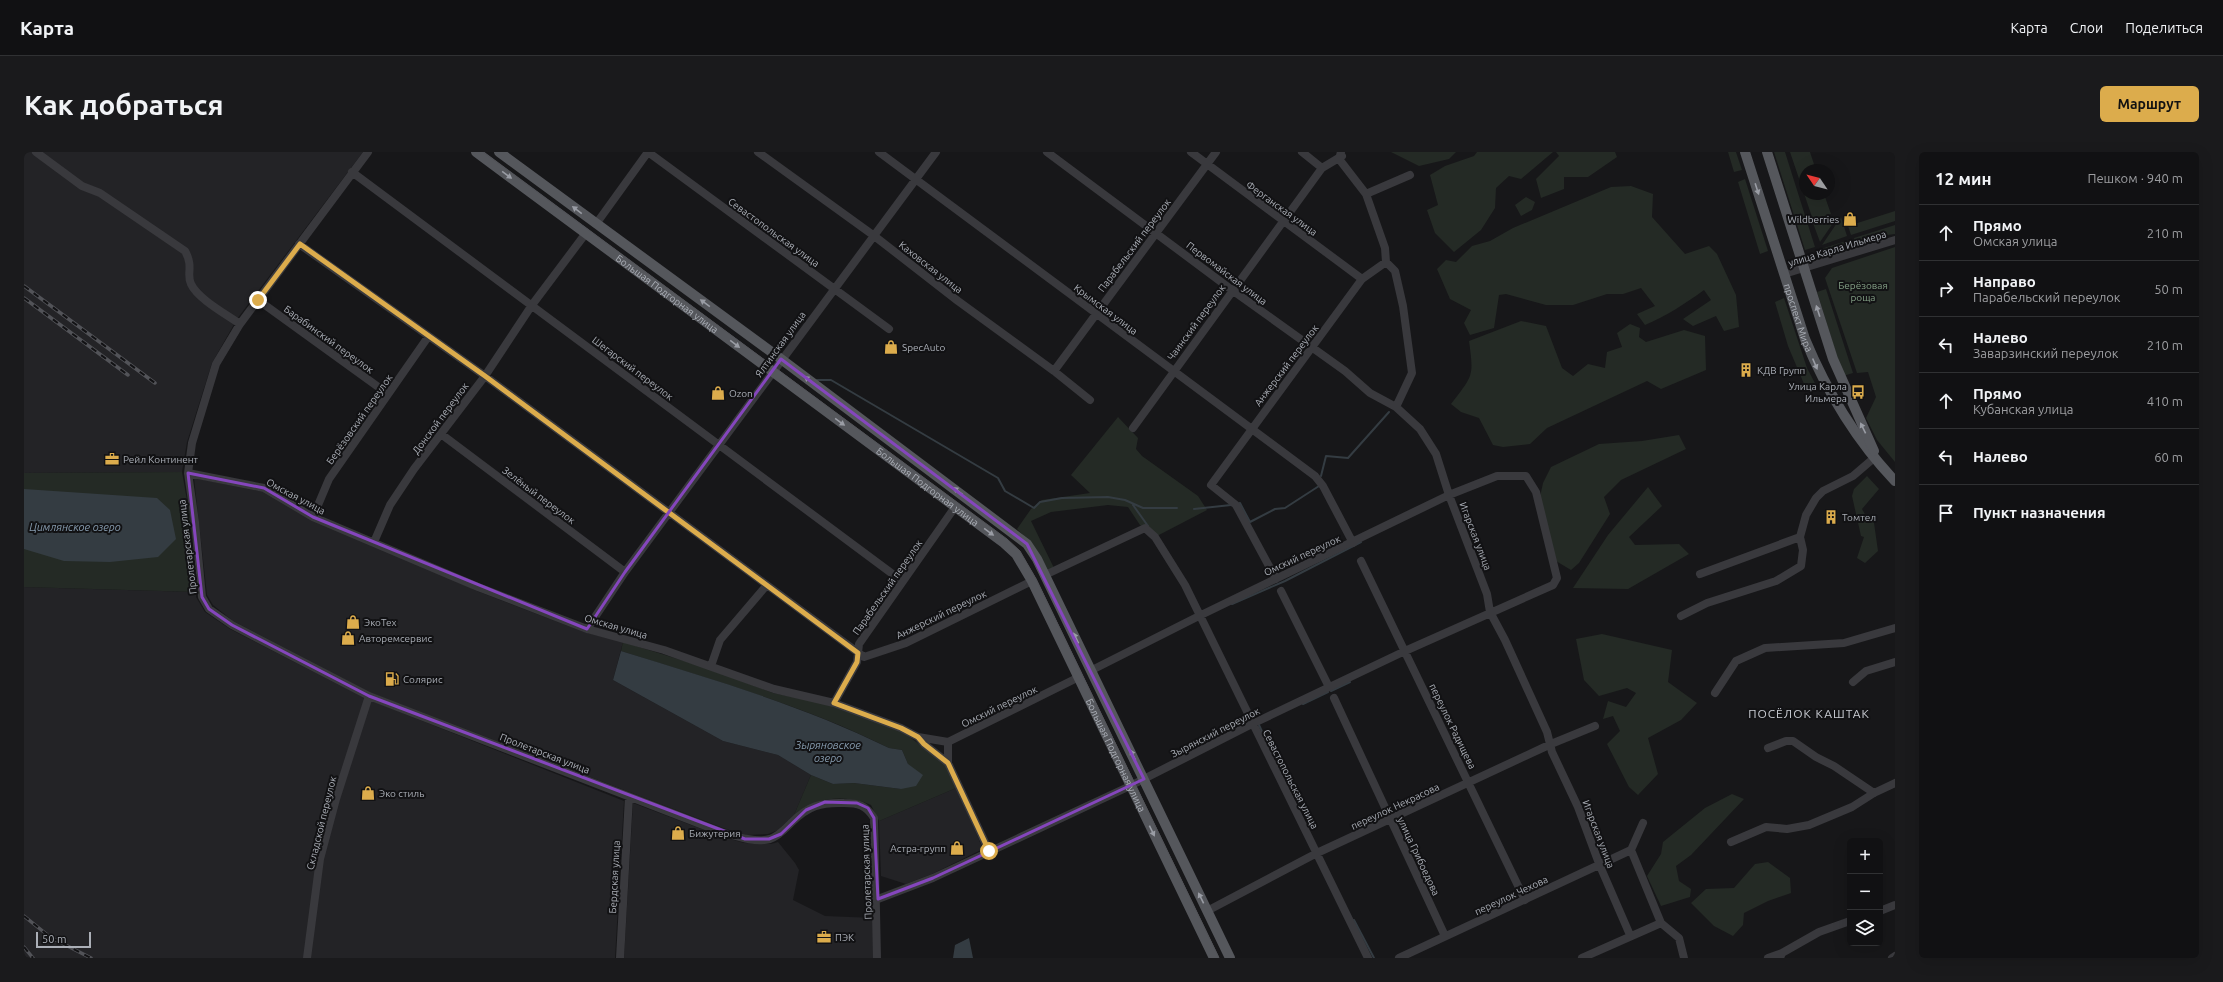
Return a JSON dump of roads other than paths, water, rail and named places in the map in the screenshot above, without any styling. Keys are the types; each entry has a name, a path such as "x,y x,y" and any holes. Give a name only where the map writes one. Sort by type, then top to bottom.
{"main road":[{"name":"Большая Подгорная улица","path":"476,152 1004,543 1016,554 1032,581 1077,678 1214,958"},
{"name":"Большая Подгорная улица","path":"498,152 781,359 1027,544 1045,575 1092,670 1230,958"},
{"name":"проспект Мира","path":"1745,152 1784,274 1816,366 1845,420 1882,468 1895,481"},
{"name":"проспект Мира","path":"1767,152 1835,365 1882,468"}],"street":[{"path":"36,152 82,186 100,193 185,252 191,261 190,283 196,292 240,324"},
{"name":"Пролетарская улица","path":"368,152 240,324 216,364 192,442 188,473 195,522 202,597 209,608 232,625 369,696 721,832 756,840 769,839 781,834 806,810 825,802 858,803 868,808 874,818 878,899 877,958"},
{"path":"596,224 648,152"},
{"name":"Севастопольская улица","path":"648,152 889,329"},
{"name":"Каховская улица","path":"758,152 873,235 958,301 1054,370 1090,400"},
{"name":"Крымская улица","path":"879,152 1321,482 1353,543"},
{"name":"Ялтинская улица","path":"587,628 625,572 720,446 781,359 936,152"},
{"name":"Первомайская улица","path":"1047,152 1232,290 1345,371 1370,393 1396,407"},
{"name":"Ферганская улица","path":"1191,152 1362,279"},
{"name":"Парабельский переулок","path":"1054,370 1216,152"},
{"path":"1302,152 1322,168"},
{"name":"Чаинский переулок","path":"1132,428 1322,168 1346,152"},
{"path":"1340,156 1366,194 1377,221 1385,248 1386,262 1395,271 1404,306 1412,373 1396,407"},
{"name":"Шегарский переулок","path":"352,172 902,581"},
{"path":"1366,194 1410,175"},
{"name":"Донской переулок","path":"374,542 390,505 414,469 485,376 532,306 586,233"},
{"name":"улица Карла Ильмера","path":"1784,274 1895,240"},
{"path":"300,244 428,337 485,376 858,653"},
{"name":"Анжерский переулок","path":"1276,579 1236,504 1211,487 1212,483 1250,429 1312,348 1362,279 1386,262"},
{"name":"Барабинский переулок","path":"258,300 388,394"},
{"name":"Берёзовский переулок","path":"313,517 329,479 428,337"},
{"name":"Игарская улица","path":"1396,407 1420,429 1436,454 1449,495 1487,594 1490,612 1505,640 1551,744 1552,752 1578,807 1600,866 1630,935"},
{"name":"Зелёный переулок","path":"441,434 625,572"},
{"path":"1681,616 1707,603 1776,581 1790,575 1801,566 1803,561 1800,537 1806,515 1816,498 1823,491 1853,476 1874,458"},
{"name":"Омская улица","path":"188,473 264,488 313,517 478,586 587,628 664,650 774,689 834,703 901,728 918,737 924,744 948,763 989,851"},
{"name":"Омский переулок","path":"1092,670 1199,616 1353,543 1449,495 1497,476 1526,476 1536,492 1556,578"},
{"name":"Парабельский переулок","path":"834,703 857,662 859,644 955,507"},
{"name":"Севастопольская улица","path":"1045,575 1145,528 1155,537 1185,585 1368,958"},
{"path":"1700,574 1800,537"},
{"name":"переулок Радищева","path":"1361,561 1525,900"},
{"name":"Зырянский переулок","path":"878,899 933,878 1130,786 1329,687 1490,612 1553,585 1556,578"},
{"name":"Анжерский переулок","path":"858,653 864,657 906,643 1032,581"},
{"path":"711,666 720,640 766,586"},
{"path":"1281,591 1329,687"},
{"path":"1714,692 1736,661 1765,648 1844,643 1895,628"},
{"path":"1854,682 1866,671 1895,662"},
{"name":"Омский переулок","path":"948,742 1077,678"},
{"name":"Складской переулок","path":"308,958 320,859 336,799 369,696"},
{"name":"улица Грибоедова","path":"1334,698 1446,936"},
{"name":"переулок Некрасова","path":"1207,911 1317,853 1391,820 1551,744 1595,726"},
{"path":"918,737 948,742 948,763"},
{"path":"1768,748 1786,741 1793,741 1874,793"},
{"path":"1731,842 1766,827 1787,829 1809,825 1852,807 1874,793 1895,783"},
{"name":"Бердская улица","path":"620,958 629,797"},
{"path":"1643,823 1632,850 1661,923 1679,938 1684,958"},
{"name":"переулок Чехова","path":"1399,958 1632,850"},
{"path":"1882,910 1895,905"},
{"path":"1768,958 1781,955 1819,932 1847,922"},
{"path":"1582,958 1630,935 1661,923"}],"water":[{"name":"Цимлянское озеро","path":"24,489 157,498 170,510 176,539 158,557 110,562 64,561 24,549"},
{"name":"Зыряновское озеро","path":"621,651 757,694 824,719 889,748 902,750 908,764 923,775 916,786 901,789 854,783 833,784 811,775 778,755 723,741 613,680"},
{"path":"969,938 973,958 953,958 955,945"}],"waterway":[{"path":"817,380 831,380 998,478 1005,491 1034,508 1040,502 1062,498 1108,497 1125,500 1143,508 1177,508"},
{"path":"1321,476 1326,456 1348,458 1389,412"},
{"path":"1240,503 1250,522 1275,509 1285,508 1319,486"},
{"path":"1133,505 1148,526"},
{"path":"1194,509 1231,505"},
{"path":"1232,604 1285,581 1361,542"},
{"path":"1331,691 1350,682"},
{"path":"1303,704 1328,692"},
{"path":"1259,725 1265,738"},
{"path":"1354,920 1374,958"}],"tram line":[{"path":"483,152 1007,539 1020,551 1036,579 1219,958"}],"railway":[{"path":"24,286 155,383"},
{"path":"24,298 128,375"},
{"path":"24,916 50,937 91,958"},
{"path":"24,947 33,958"}],"place":[{"name":"Wildberries","path":"1850,219"},
{"name":"SpecAuto","path":"891,347"},
{"name":"КДВ Групп","path":"1746,370"},
{"name":"Улица Карла Ильмера","path":"1858,392"},
{"name":"Ozon","path":"718,393"},
{"name":"Рейл Континент","path":"112,459"},
{"name":"Томтел","path":"1831,517"},
{"name":"ЭкоТех","path":"353,622"},
{"name":"Авторемсервис","path":"348,638"},
{"name":"Солярис","path":"392,679"},
{"name":"Эко стиль","path":"368,793"},
{"name":"Бижутерия","path":"678,833"},
{"name":"Астра-групп","path":"957,848"},
{"name":"ПЭК","path":"824,937"}],"district":[{"name":"ПОСЁЛОК КАШТАК","path":"1809,714"}],"park label":[{"name":"Берёзовая роща","path":"1863,290"}]}
